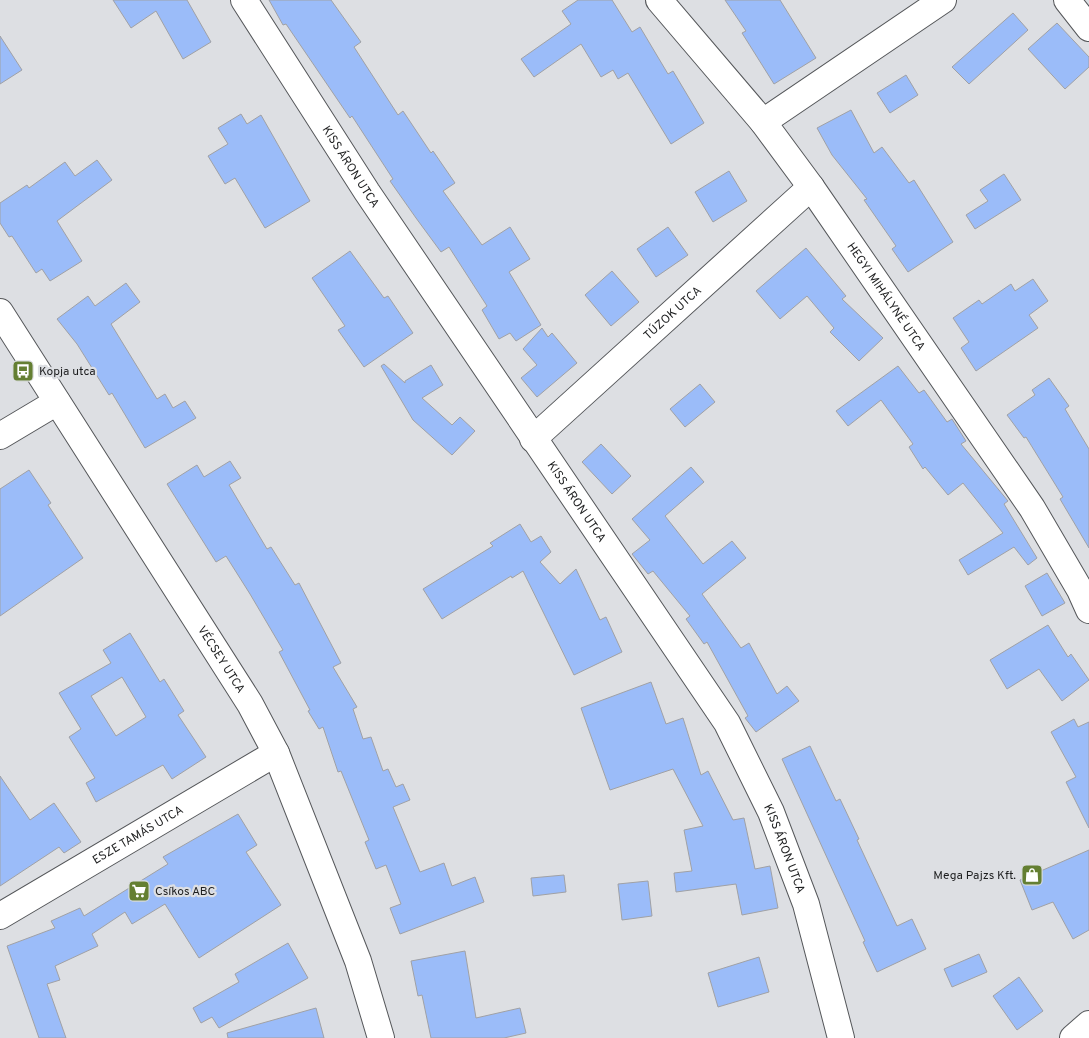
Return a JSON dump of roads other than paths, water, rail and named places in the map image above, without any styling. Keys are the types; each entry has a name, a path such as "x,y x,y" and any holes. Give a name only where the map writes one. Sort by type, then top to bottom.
{"street":[{"name":"KISS ÁRON UTCA","path":"244,0 367,192 727,723 771,812 806,904 841,1038"},
{"name":"HEGYI MIHÁLYNÉ UTCA","path":"659,0 763,122 811,187 1032,508 1080,590 1089,610"},
{"path":"763,122 943,0"},
{"path":"1067,0 1089,28"},
{"name":"TÚZOK UTCA","path":"533,439 811,187"},
{"name":"VÉCSEY UTCA","path":"0,312 250,704 276,753 358,961 381,1038"},
{"path":"0,436 57,402"},
{"name":"ESZE TAMÁS UTCA","path":"0,916 276,753"},
{"path":"1073,1038 1089,1024"}],"place":[{"name":"Kopja utca","path":"23,371"},
{"name":"Mega Pajzs Kft.","path":"1032,875"},
{"name":"Csíkos ABC","path":"139,891"}]}
